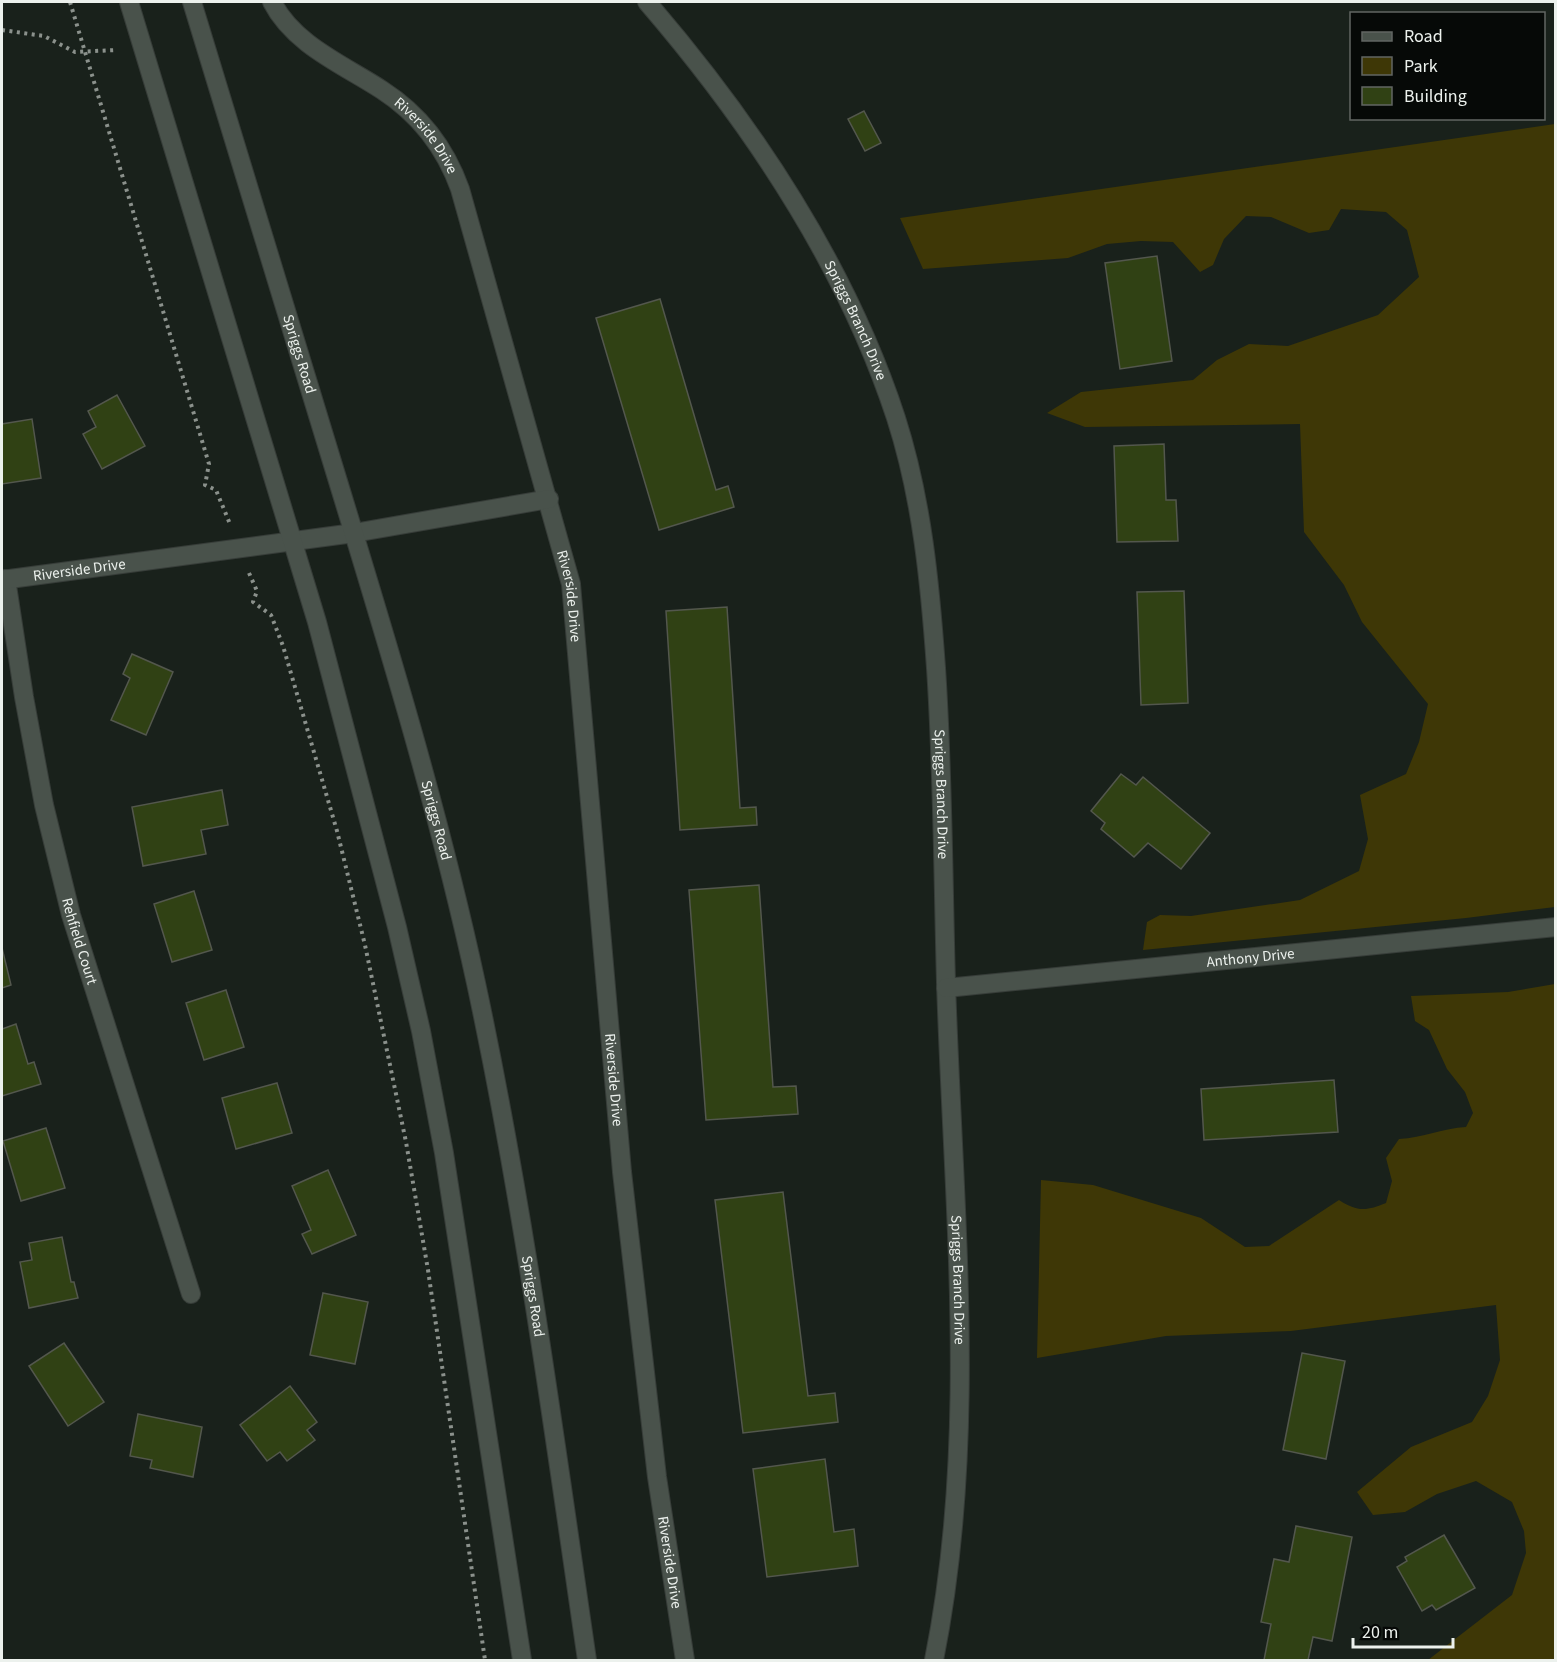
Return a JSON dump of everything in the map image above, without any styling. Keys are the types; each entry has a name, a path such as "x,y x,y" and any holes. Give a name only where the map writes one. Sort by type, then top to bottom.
{"street":[{"path":"129,2 291,543 317,622 397,927 421,1031 444,1153 522,1660"},
{"name":"Spriggs Road","path":"192,2 354,533 427,782 476,983 516,1187 587,1660"},
{"name":"Riverside Drive","path":"272,2 287,23 316,49 380,88 411,112 447,156 460,189 572,584 622,1172 657,1477 685,1660"},
{"name":"Spriggs Branch Drive","path":"646,2 723,98 790,196 842,286 869,345 897,421 917,499 931,587 939,710 946,988 960,1277 960,1393 952,1542 934,1660"},
{"name":"Riverside Drive","path":"4,580 291,543 549,500"},
{"name":"Rehfield Court","path":"4,580 34,751 70,915 191,1294"},
{"name":"Anthony Drive","path":"946,988 1556,927"}],"path":[{"path":"70,2 209,464 205,485 216,490"},
{"path":"2,30 44,36 75,52 144,50"},
{"path":"257,591 253,602 271,615 284,646 337,831 365,945 406,1142 428,1270 485,1660"}],"green space":[{"path":"1555,124 1555,907 1143,950 1147,922 1160,915 1191,916 1300,900 1359,871 1368,839 1360,795 1406,774 1419,742 1428,704 1362,622 1344,585 1304,532 1300,424 1085,427 1047,413 1081,392 1193,380 1217,360 1249,344 1288,346 1378,315 1419,277 1407,230 1386,212 1341,209 1329,230 1309,233 1271,217 1246,216 1224,239 1213,265 1200,272 1173,242 1141,241 1107,244 1068,258 923,269 900,218"},
{"path":"1555,984 1555,1660 1428,1660 1512,1595 1526,1553 1524,1531 1512,1502 1476,1481 1437,1494 1405,1512 1373,1515 1357,1492 1411,1447 1472,1422 1488,1396 1500,1360 1496,1305 1291,1331 1166,1336 1037,1358 1041,1180 1093,1185 1201,1218 1245,1247 1269,1246 1339,1200 1351,1207 1362,1209 1379,1206 1386,1203 1392,1181 1386,1158 1399,1139 1466,1127 1473,1113 1465,1092 1447,1069 1429,1030 1415,1021 1411,996 1508,992"}],"building":[{"path":"864,111 881,143 865,151 848,119"},
{"path":"1157,256 1172,361 1120,369 1105,263"},
{"path":"660,299 716,490 728,486 734,507 659,530 596,318"},
{"path":"117,395 145,446 102,469 83,434 96,427 88,411"},
{"path":"32,419 41,478 2,484 2,424"},
{"path":"1164,444 1166,500 1176,500 1178,541 1117,542 1114,446"},
{"path":"1184,591 1188,703 1141,705 1137,592"},
{"path":"727,607 740,808 756,807 757,825 680,830 666,611"},
{"path":"132,654 173,672 146,735 111,720 130,678 123,674"},
{"path":"1121,774 1136,785 1143,777 1210,833 1181,869 1148,843 1134,857 1101,829 1105,823 1091,811"},
{"path":"222,790 228,825 201,830 206,854 143,866 132,807"},
{"path":"759,885 773,1087 796,1086 798,1114 706,1120 689,890"},
{"path":"194,891 212,950 172,962 154,904"},
{"path":"2,948 11,985 2,988"},
{"path":"226,990 244,1047 204,1060 186,1003"},
{"path":"16,1024 28,1064 34,1062 41,1084 2,1096 2,1029"},
{"path":"1334,1080 1338,1132 1204,1140 1201,1089"},
{"path":"277,1083 292,1133 236,1149 222,1098"},
{"path":"46,1128 65,1188 21,1201 3,1141"},
{"path":"328,1170 356,1235 312,1254 302,1234 311,1230 292,1186"},
{"path":"783,1192 808,1396 835,1393 838,1422 743,1433 715,1200"},
{"path":"62,1237 71,1282 74,1282 78,1298 29,1308 20,1262 32,1260 29,1243"},
{"path":"323,1293 368,1302 355,1364 310,1355"},
{"path":"64,1343 104,1402 68,1426 29,1366"},
{"path":"1302,1353 1345,1361 1326,1459 1283,1450"},
{"path":"290,1386 317,1422 307,1430 315,1440 287,1461 280,1452 267,1461 240,1425"},
{"path":"138,1414 202,1427 193,1477 150,1468 152,1460 130,1456"},
{"path":"825,1459 834,1532 854,1529 858,1566 767,1577 753,1469"},
{"path":"1296,1526 1352,1537 1332,1641 1313,1637 1308,1660 1264,1660 1271,1624 1261,1622 1274,1559 1289,1562"},
{"path":"1444,1535 1475,1588 1436,1610 1432,1605 1422,1611 1397,1567 1407,1561 1405,1557"}]}
